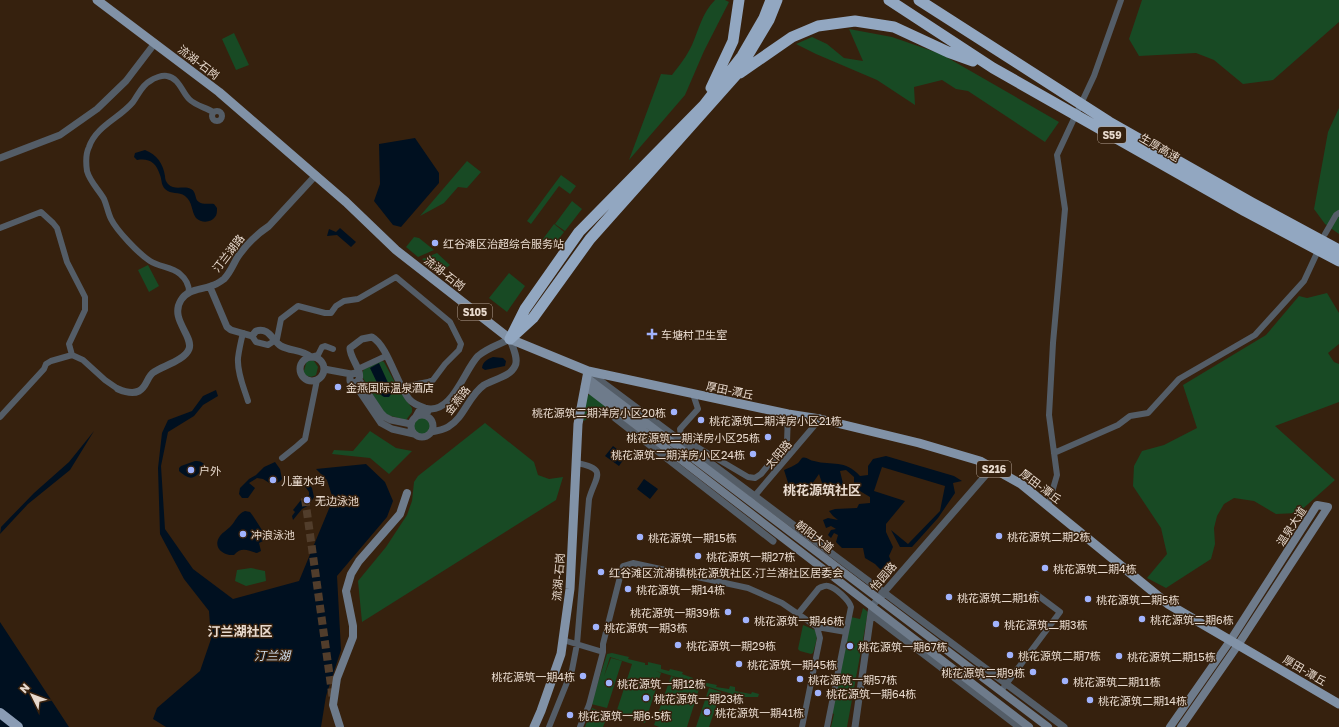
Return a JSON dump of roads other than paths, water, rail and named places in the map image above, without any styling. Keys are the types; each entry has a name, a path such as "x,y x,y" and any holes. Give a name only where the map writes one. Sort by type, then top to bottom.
{"highway":[{"path":"704,104 733,41 739,0"},
{"path":"510,339 524,309 579,232 704,104 742,56 764,18 771,0"},
{"path":"510,339 533,318 590,239 736,75 769,20 777,0"},
{"name":"生厚高速","path":"889,0 993,68 1245,211 1339,261"},
{"name":"生厚高速","path":"919,0 1109,122 1252,203 1339,250"},
{"path":"930,0 1002,54"},
{"path":"736,75 792,37 818,26 855,22 894,27 948,52 993,68"},
{"path":"1,714 18,727"}],"main road":[{"name":"流湖-石岗","path":"97,0 230,102 316,175 396,250 510,339 587,378 578,424 570,589 561,654 534,727"},
{"name":"厚田-潭丘","path":"587,378 693,394 788,414 820,419 919,443 980,461 1021,484 1168,604 1339,704"},
{"name":"朝阳大道","path":"587,378 711,463 753,499 1048,727"},
{"name":"朝阳大道","path":"587,378 871,610 1029,727"},
{"path":"340,727 333,705 337,678 353,637 353,626 346,591 351,574 359,561 400,514 407,493"},
{"name":"温泉大道","path":"1170,727 1234,643 1328,507 1317,505 1234,643 1181,727"}],"street":[{"path":"1048,506 1057,475 1049,415 1053,342 1065,209 1057,155 1094,76 1121,0"},
{"path":"0,158 60,136 97,109 126,81 155,44"},
{"path":"0,417 44,369 46,364 51,361 72,355 83,360 105,380 118,389 132,392 139,391 152,373 186,354 190,344 189,339 180,323 178,309 180,301 189,292 189,286 180,273 148,261 114,226 105,201 91,179 88,171 88,147 105,125 128,107 149,81 156,78 168,76 178,83 186,95 195,104 213,112 216,110 220,112 230,102"},
{"name":"汀兰湖路","path":"189,292 210,287 225,278 245,248 269,226 316,175"},
{"path":"0,228 41,212 53,222 67,262 85,297 85,310 69,344 72,355"},
{"path":"1325,234 1336,215 1339,213"},
{"path":"1054,453 1118,425 1130,416 1148,413 1179,379 1255,335 1304,281 1317,253"},
{"path":"210,287 227,326 231,330 252,336 256,342 268,345 275,341 278,336 281,319 289,314 294,308 298,306 325,314 331,314 336,306 344,301 358,298 396,277 450,322 461,344 459,350 445,364 433,380 402,387"},
{"path":"252,336 256,331 264,331 270,334 282,347 305,352 311,357 315,357 322,361 324,370 322,375 317,380 305,439 282,458"},
{"path":"243,333 238,357 238,365 248,401"},
{"name":"金燕路","path":"414,434 412,431 416,409 402,387 380,344 376,340 368,337 354,344 350,348 355,374 381,423 418,436 425,436 431,430 446,425 458,414 468,396 474,390 488,380 510,368 513,360 510,339"},
{"name":"金燕路","path":"410,399 420,406 428,409 438,407 445,403 455,393 472,363 478,356 510,339"},
{"name":"金燕路","path":"414,418 419,411 443,409 455,397 472,366 482,356 510,339"},
{"path":"317,380 313,381 305,378 301,372 301,364 307,358 318,355 322,347 325,346 333,349"},
{"path":"324,370 355,374 386,355"},
{"name":"金燕路","path":"355,374 385,417 414,418 421,415 428,416 432,422 431,430"},
{"path":"693,394 698,408 680,429 681,434 711,463 748,477 755,478 761,474 787,442 788,414"},
{"path":"615,418 773,541"},
{"name":"太阳路","path":"753,499 820,419"},
{"path":"549,727 572,670 577,644 589,499 597,480 596,471 594,468 589,465 577,463"},
{"name":"怡园路","path":"855,727 871,610 880,596 992,468"},
{"path":"580,727 589,705 623,566 628,564 633,563 748,588 782,603 817,627 846,632"},
{"path":"798,614 819,588 828,586 832,587 850,602 851,607 827,727"},
{"path":"1001,691 1060,612 1036,594"},
{"path":"880,596 1006,684 1064,727"},
{"path":"871,610 1019,727"},
{"path":"802,727 820,638 817,627"},
{"path":"563,640 603,652"}],"water":[{"path":"415,138 439,173 439,183 401,227 393,225 374,201 380,184 379,144"},
{"path":"145,150 153,154 159,160 163,167 168,184 177,188 191,189 199,202 214,204 217,210 213,219 206,222 198,220 194,215 188,198 165,189 154,164 148,160 137,160 134,157 135,153"},
{"path":"340,228 356,242 351,247 337,235 327,236 329,229 336,232"},
{"path":"493,357 503,358 506,361 505,366 485,370 482,368 485,362"},
{"path":"379,363 390,387 393,386 394,390 389,397 384,397 378,393 381,391 370,368"},
{"name":"汀兰湖","path":"216,390 218,396 203,405 194,416 168,432 161,466 165,529 193,569 233,599 299,581 333,499 327,480 316,469 366,464 385,482 393,501 387,517 337,576 341,650 326,696 321,727 166,727 153,719 157,708 200,671 211,639 209,611 184,579 160,534 158,468 162,433 168,420 192,411 203,396"},
{"path":"94,431 70,470 28,504 0,534 1,527 34,493 69,462"},
{"path":"613,446 626,456 619,466 605,456"},
{"path":"886,456 954,476 962,481 953,483 955,493 938,518 912,547 900,547 891,530 908,544 940,511 945,486 882,467 874,491 905,501 886,524 886,532 893,547 889,556 892,564 882,571 875,564 865,558 863,548 842,548 836,542 838,535 834,533 831,538 828,535 831,530 836,529 831,526 826,528 823,520 828,518 838,520 829,511 835,509 857,508 859,504 870,503 870,497 858,490 854,485 854,477 846,470 840,471 844,488 832,484 823,486 819,474 812,484 810,494 795,496 790,489 784,470 798,463 802,458 805,458 812,461 844,465 860,476 868,475 868,466 873,459"},
{"name":"户外","path":"195,461 202,462 206,467 196,476 191,478 187,477 179,471 181,466"},
{"name":"儿童水坞","path":"275,462 280,469 282,479 279,482 271,484 263,479 257,478 249,483 255,488 248,498 242,498 239,494 240,488 264,467"},
{"path":"644,479 658,489 650,499 637,489"},
{"name":"无边泳池","path":"307,482 312,488 314,497 309,505 302,509 293,520 292,516 295,512 293,510 301,500 309,495 309,492 304,485"},
{"name":"冲浪泳池","path":"245,511 250,512 269,541 265,540 259,543 261,551 257,553 242,550 234,555 226,554 218,547 218,540 222,533 230,527 240,514"},
{"path":"0,622 69,727 0,727"}],"tunnel":[{"path":"305,498 333,700"}],"place":[{"name":"红谷滩区治超综合服务站","path":"435,243"},
{"name":"车塘村卫生室","path":"652,334"},
{"name":"金燕国际温泉酒店","path":"338,387"},
{"name":"桃花源筑二期洋房小区20栋","path":"674,412"},
{"name":"桃花源筑二期洋房小区21栋","path":"701,420"},
{"name":"桃花源筑二期洋房小区25栋","path":"768,437"},
{"name":"桃花源筑二期洋房小区24栋","path":"753,454"},
{"name":"户外","path":"191,470"},
{"name":"儿童水坞","path":"273,480"},
{"name":"无边泳池","path":"307,500"},
{"name":"冲浪泳池","path":"243,534"},
{"name":"桃花源筑二期2栋","path":"999,536"},
{"name":"桃花源筑一期15栋","path":"640,537"},
{"name":"桃花源筑一期27栋","path":"698,556"},
{"name":"桃花源筑二期4栋","path":"1045,568"},
{"name":"红谷滩区流湖镇桃花源筑社区·汀兰湖社区居委会","path":"601,572"},
{"name":"桃花源筑一期14栋","path":"628,589"},
{"name":"桃花源筑二期1栋","path":"949,597"},
{"name":"桃花源筑二期5栋","path":"1088,599"},
{"name":"桃花源筑一期39栋","path":"728,612"},
{"name":"桃花源筑二期6栋","path":"1142,619"},
{"name":"桃花源筑一期46栋","path":"746,620"},
{"name":"桃花源筑二期3栋","path":"996,624"},
{"name":"桃花源筑一期3栋","path":"596,627"},
{"name":"桃花源筑一期29栋","path":"678,645"},
{"name":"桃花源筑一期67栋","path":"850,646"},
{"name":"桃花源筑二期7栋","path":"1010,655"},
{"name":"桃花源筑二期15栋","path":"1119,656"},
{"name":"桃花源筑一期45栋","path":"739,664"},
{"name":"桃花源筑二期9栋","path":"1033,672"},
{"name":"桃花源筑一期4栋","path":"583,676"},
{"name":"桃花源筑一期57栋","path":"800,679"},
{"name":"桃花源筑二期11栋","path":"1065,681"},
{"name":"桃花源筑一期12栋","path":"609,683"},
{"name":"桃花源筑一期64栋","path":"818,693"},
{"name":"桃花源筑一期23栋","path":"646,698"},
{"name":"桃花源筑二期14栋","path":"1090,700"},
{"name":"桃花源筑一期41栋","path":"707,712"},
{"name":"桃花源筑一期6·5栋","path":"570,715"}],"district":[{"name":"桃花源筑社区","path":"822,490"},
{"name":"汀兰湖社区","path":"240,631"}]}
